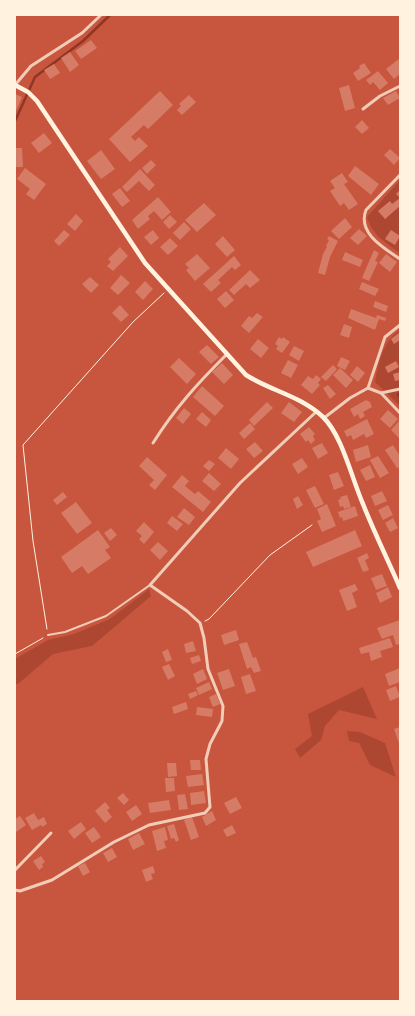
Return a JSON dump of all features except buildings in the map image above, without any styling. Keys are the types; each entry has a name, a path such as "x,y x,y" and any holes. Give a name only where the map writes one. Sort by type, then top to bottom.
{"main road":[{"path":"15,85 26,91 37,101 145,263 226,354 246,375 255,381 302,402 324,418 338,440 362,503 400,588"}],"street":[{"path":"15,85 31,66 82,33 101,15"},
{"path":"363,109 380,96 400,86"},
{"path":"400,175 366,210 363,217 366,229 375,242 400,259"},
{"path":"324,418 350,398 368,388 385,337 400,325"},
{"path":"153,443 182,401 226,354"},
{"path":"368,388 381,393 400,413"},
{"path":"381,393 400,389"},
{"path":"15,890 20,891 52,880 114,842 149,825 205,813 210,807 206,759 210,744 222,721 223,706 208,670 200,623 187,611 150,585 240,484 316,412"},
{"path":"15,870 51,834"}],"lane":[{"path":"48,635 65,632 106,616 150,585"}],"path":[{"path":"15,654 48,635 34,541 23,445 133,322 169,288"},
{"path":"200,623 209,619 270,555 312,525"}],"shaded area":[{"path":"400,180 400,253 376,234 367,217"},
{"path":"400,330 400,406 375,382 385,346"},
{"path":"149,589 151,596 92,646 53,654 18,684 15,684 15,659 48,640 74,634 110,619"},
{"path":"363,687 377,719 339,710 325,726 321,740 300,758 295,749 312,736 308,714"},
{"path":"347,731 360,732 385,743 396,777 370,765 359,743 349,741"}],"waterway":[{"path":"15,121 35,77 83,41 110,15"},
{"path":"398,394 400,398"}]}
